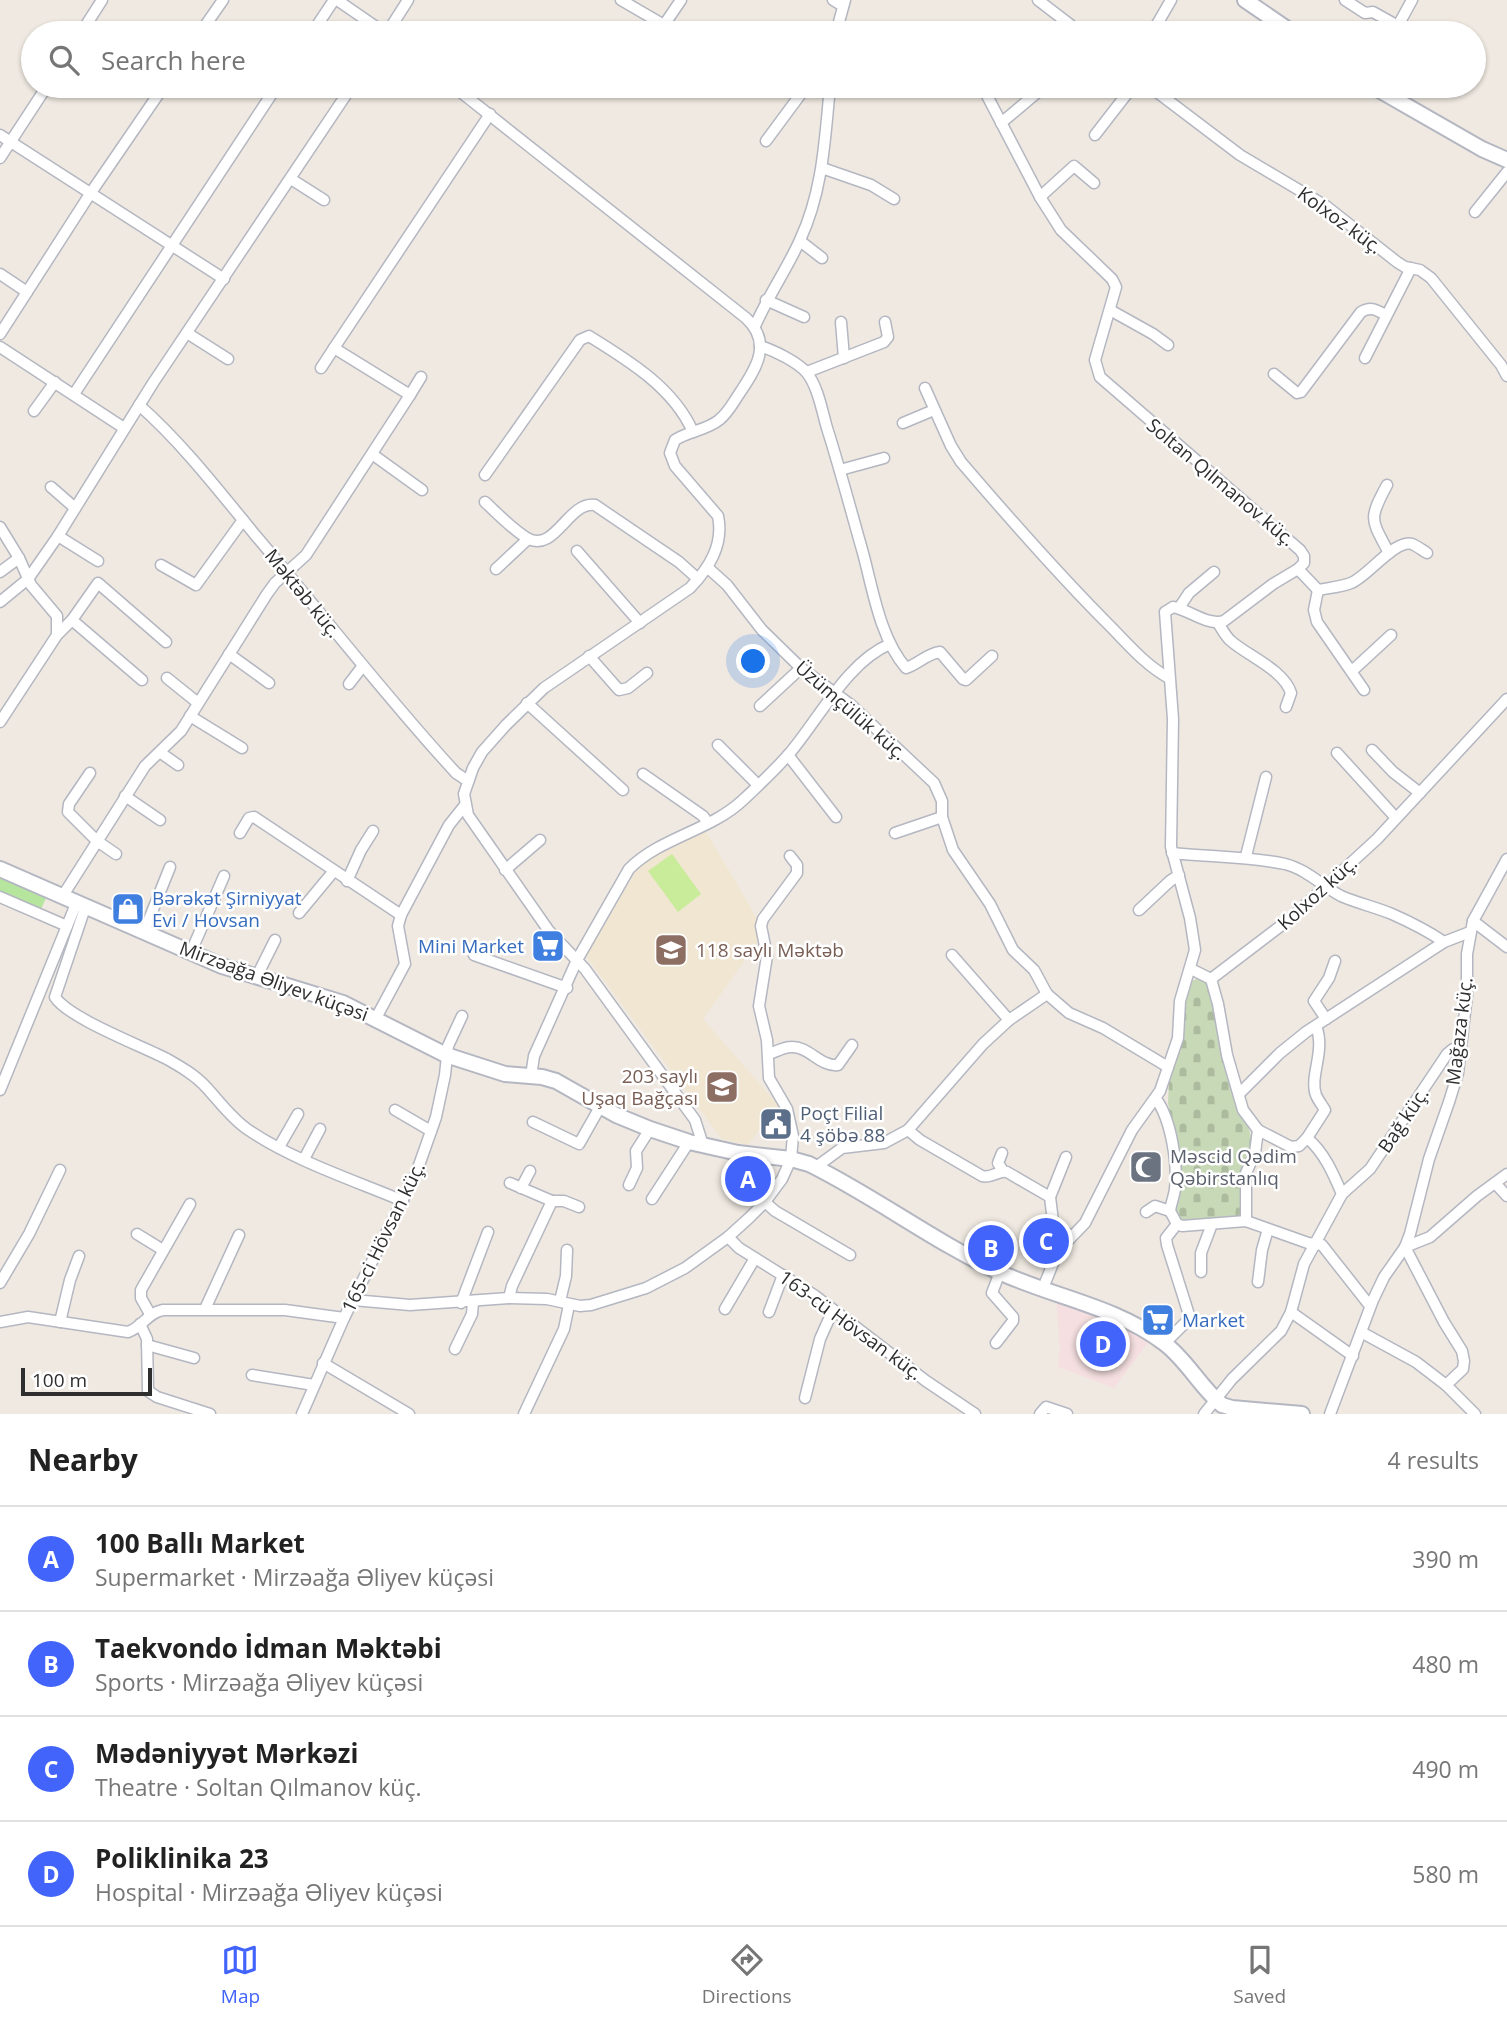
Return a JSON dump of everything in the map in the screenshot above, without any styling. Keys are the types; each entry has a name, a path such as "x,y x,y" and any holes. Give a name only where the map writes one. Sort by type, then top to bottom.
{"street":[{"path":"88,21 102,0"},
{"path":"208,21 223,0"},
{"path":"320,21 335,0 367,21"},
{"path":"394,21 408,0"},
{"path":"621,0 653,21"},
{"path":"669,21 681,0"},
{"path":"833,0 844,3 839,21"},
{"path":"1038,0 1065,21"},
{"path":"1159,21 1171,0"},
{"path":"1245,0 1276,21"},
{"path":"1345,0 1365,13 1373,12 1384,21"},
{"path":"1401,21 1412,0"},
{"path":"0,158 39,98"},
{"path":"0,334 156,98"},
{"path":"74,394 269,98"},
{"path":"0,602 28,579 58,536 139,405 344,98"},
{"path":"469,98 755,326"},
{"path":"766,141 798,98"},
{"path":"652,1199 696,1144 695,1120 577,960 556,941 505,870 468,815 464,794 482,752 527,703 554,680 690,588 707,568 718,544 718,516 675,466 671,458 672,445 675,440 715,423 728,412 753,373 760,346 755,326 766,300 800,241 822,168 829,98"},
{"name":"Soltan Qılmanov küç.","path":"988,98 1040,197 1061,230 1112,279 1116,293 1096,360 1100,377 1304,556 1304,563 1298,569 1273,584 1229,619 1218,623"},
{"path":"1001,123 1031,98"},
{"path":"1096,135 1124,98"},
{"name":"Kolxoz küç.","path":"1165,98 1240,155 1326,206 1391,257 1431,278 1507,376"},
{"path":"1393,98 1482,149 1507,160"},
{"path":"321,368 490,114"},
{"path":"0,135 224,279"},
{"path":"1040,197 1074,166 1094,183"},
{"path":"822,168 871,185 894,199"},
{"path":"1475,212 1507,172"},
{"path":"291,179 324,200"},
{"path":"800,241 822,258"},
{"path":"1365,358 1411,268"},
{"path":"0,274 27,292"},
{"path":"766,300 804,317"},
{"path":"1274,374 1297,393 1301,393 1361,312 1367,308 1386,315"},
{"path":"1110,310 1168,345"},
{"path":"841,322 845,358"},
{"path":"807,372 884,342 888,337 885,322"},
{"path":"187,333 228,359"},
{"path":"485,475 580,340 589,336 659,386 680,408 693,432"},
{"path":"0,346 124,428"},
{"path":"760,346 777,352 807,372 817,394 876,602 890,644 906,668 940,652 962,679 966,680 992,656"},
{"path":"334,348 410,396"},
{"path":"62,897 145,766 172,741 190,716 267,594 306,555 421,377"},
{"path":"34,411 55,382"},
{"path":"925,388 951,446 961,461 1040,553 1147,663 1169,678"},
{"name":"Məktəb küç.","path":"139,405 177,442 288,572 362,667 461,778 468,781"},
{"path":"903,423 934,410"},
{"path":"372,453 422,489"},
{"path":"840,470 884,458"},
{"path":"1387,485 1372,515 1374,525 1389,553"},
{"path":"51,488 75,508"},
{"path":"485,502 528,540 545,540 583,506 595,505 679,562 698,579"},
{"path":"161,565 196,585 243,520"},
{"path":"2,534 19,558 35,591 57,616 57,635"},
{"path":"58,536 97,561"},
{"path":"496,569 528,540"},
{"path":"1318,590 1350,584 1361,578 1389,553 1405,544 1411,544 1427,553"},
{"path":"577,551 640,623"},
{"path":"0,572 19,558"},
{"name":"Üzümçülük küç.","path":"707,568 727,585 762,630 802,668 851,705 934,783 943,801 942,817 953,850 990,904 1013,950 1034,970 1047,994 1069,1013 1104,1028 1168,1067"},
{"path":"1298,569 1318,590"},
{"path":"1179,608 1189,593 1214,572"},
{"path":"0,722 57,635 72,620 98,583 166,642"},
{"path":"1318,590 1314,610 1317,622 1364,690"},
{"path":"1043,1288 1058,1251 1090,1215 1132,1130 1156,1099 1178,1038 1178,1008 1195,950 1191,918 1172,853 1173,719 1164,615 1170,607 1218,623 1231,641 1255,656 1285,681 1291,693 1286,707"},
{"path":"72,620 142,680"},
{"path":"1352,671 1391,635"},
{"path":"531,1076 534,1056 567,988 577,960 629,869 640,858 656,849 725,815 788,755 869,657 890,644"},
{"path":"229,654 269,683"},
{"path":"589,656 619,690 628,688 647,673"},
{"path":"349,684 362,667"},
{"path":"760,706 802,668"},
{"path":"167,678 198,703"},
{"name":"Kolxoz küç.","path":"1211,979 1291,918 1326,887 1396,818 1507,699"},
{"path":"527,703 623,790"},
{"path":"190,716 242,748"},
{"path":"718,745 758,785"},
{"path":"1372,750 1393,772 1420,793"},
{"path":"161,752 178,765"},
{"path":"1337,753 1396,818"},
{"path":"788,755 836,817"},
{"path":"90,773 67,808 97,841 116,854"},
{"path":"643,774 709,823"},
{"path":"1246,856 1266,777"},
{"path":"125,796 160,820"},
{"path":"376,1018 405,964 398,926 401,915 449,825 465,805"},
{"path":"240,833 249,818 254,817 401,915"},
{"path":"895,833 942,817"},
{"path":"347,881 373,831"},
{"path":"505,870 540,840"},
{"path":"1172,853 1213,857 1246,856 1288,865 1343,897 1392,914 1427,931 1444,943"},
{"path":"353,1300 410,1305 509,1298 591,1305 646,1288 685,1268 728,1237 765,1202 782,1179 791,1159 793,1136 782,1100 769,1078 769,1054 759,1006 767,956 761,926 763,919 797,873 797,865 790,856"},
{"name":"Mağaza küç.","path":"1405,1247 1414,1223 1429,1159 1458,1073 1469,932 1507,859"},
{"path":"144,932 170,867"},
{"name":"Mirzəağa Əliyev küçəsi","path":"0,869 81,906 256,978 330,998 376,1018 446,1055 505,1074 531,1076 563,1084 600,1107 650,1129 696,1144 758,1156 791,1159 816,1167 1000,1272 1086,1303 1165,1343 1216,1400"},
{"path":"299,913 333,872"},
{"path":"1139,910 1170,880 1179,875"},
{"path":"191,952 224,876"},
{"path":"0,897 67,926"},
{"path":"0,1090 67,926 81,906"},
{"path":"81,906 55,997 58,1002 193,1075 236,1121 249,1130 304,1159 403,1201"},
{"path":"1473,921 1507,947"},
{"path":"1239,1094 1280,1053 1316,1026 1444,943 1469,932"},
{"path":"256,978 275,940"},
{"path":"474,955 567,988"},
{"path":"952,956 1009,1020"},
{"path":"1326,1019 1314,1001 1329,978 1335,961"},
{"path":"1191,969 1211,979 1242,1110 1258,1130 1291,1147 1298,1146 1307,1138 1325,1110 1316,1094 1320,1051 1320,1035 1316,1026"},
{"path":"816,1167 842,1148 884,1143 908,1130 983,1044 1009,1020 1047,994"},
{"name":"165-ci Hövsan küç.","path":"302,1414 344,1318 417,1171 431,1131 445,1076 448,1046 463,1016"},
{"path":"769,1054 791,1047 804,1049 830,1066 838,1065 852,1045"},
{"name":"Bağ küç.","path":"1342,1194 1370,1169 1447,1054 1461,1046"},
{"path":"1156,1099 1163,1109 1171,1137 1176,1186 1170,1211 1177,1224 1182,1226 1246,1221 1322,1245 1370,1306"},
{"path":"533,1122 579,1144 600,1107"},
{"path":"395,1110 431,1131"},
{"path":"279,1147 298,1114"},
{"path":"304,1159 320,1129"},
{"path":"629,1185 638,1168 636,1151 650,1129"},
{"path":"908,1130 920,1140 982,1176 988,1178 1003,1171"},
{"path":"1246,1221 1246,1173 1255,1153 1258,1130"},
{"path":"1204,1414 1232,1379 1281,1331 1291,1312 1304,1264 1332,1208 1342,1194 1320,1151 1307,1138"},
{"path":"1002,1153 998,1163 1003,1171 1050,1197"},
{"path":"1066,1157 1050,1197 1053,1221 1070,1237"},
{"path":"0,1283 29,1234 60,1170"},
{"path":"522,1188 530,1171"},
{"path":"1329,1414 1370,1306 1384,1277 1405,1247 1430,1237 1507,1174"},
{"path":"510,1183 552,1202 564,1200 579,1207"},
{"path":"1495,1183 1507,1196"},
{"path":"509,1298 512,1286 552,1202"},
{"path":"765,1202 775,1211 850,1255"},
{"path":"149,1314 141,1293 190,1205"},
{"path":"1146,1212 1155,1206 1170,1211"},
{"path":"1165,1343 1190,1318 1166,1238 1177,1224"},
{"path":"1201,1272 1201,1252 1212,1224"},
{"path":"1258,1282 1268,1228"},
{"path":"461,1303 488,1232"},
{"path":"137,1234 163,1250"},
{"path":"205,1309 239,1235"},
{"name":"163-cü Hövsan küç.","path":"728,1237 739,1248 833,1310 962,1411 975,1414"},
{"path":"1405,1247 1462,1351 1462,1369 1446,1385"},
{"path":"524,1414 564,1329 567,1250"},
{"path":"60,1322 69,1280 79,1256"},
{"path":"725,1309 755,1258"},
{"path":"996,1343 1013,1321 1013,1317 992,1293 1000,1272"},
{"path":"769,1312 783,1275"},
{"path":"455,1349 472,1314 473,1302"},
{"path":"0,1322 27,1317 128,1332 149,1314 163,1310 285,1310 344,1318"},
{"path":"805,1398 820,1339 833,1310"},
{"path":"1291,1312 1353,1356"},
{"path":"140,1324 145,1332 147,1345 146,1387 151,1394 210,1414"},
{"path":"1361,1332 1416,1362 1446,1385 1475,1414"},
{"path":"147,1345 194,1358"},
{"path":"323,1363 409,1414"},
{"path":"252,1375 314,1385"},
{"path":"1216,1400 1232,1409 1302,1414"},
{"path":"1040,1414 1046,1407 1067,1414"}],"shaded area":[{"name":"118 saylı Məktəb","path":"705,830 757,918 757,943 703,1019 779,1106 748,1145 722,1139 586,956 644,861"},
{"path":"1056,1298 1086,1309 1150,1340 1114,1388 1058,1367 1060,1348"}],"green space":[{"path":"672,854 701,894 678,912 648,871"},
{"path":"0,875 47,896 41,909 0,891"},
{"path":"1199,978 1206,981 1212,993 1241,1113 1252,1140 1242,1213 1236,1217 1189,1222 1181,1221 1173,1209 1182,1186 1168,1103 1169,1080 1184,1033 1182,1001 1189,982"}],"place":[{"name":"Bərəkət Şirniyyat Evi / Hovsan","path":"128,909"},
{"name":"Mini Market","path":"548,946"},
{"name":"118 saylı Məktəb","path":"671,950"},
{"name":"203 saylı Uşaq Bağçası","path":"722,1087"},
{"name":"Poçt Filial 4 şöbə 88","path":"776,1124"},
{"name":"Məscid Qədim Qəbirstanlıq","path":"1146,1167"},
{"name":"100 Ballı Market","path":"748,1179"},
{"name":"Mədəniyyət Mərkəzi","path":"1046,1241"},
{"name":"Taekvondo İdman Məktəbi","path":"991,1248"},
{"name":"Market","path":"1158,1320"},
{"name":"Poliklinika 23","path":"1103,1344"}]}
